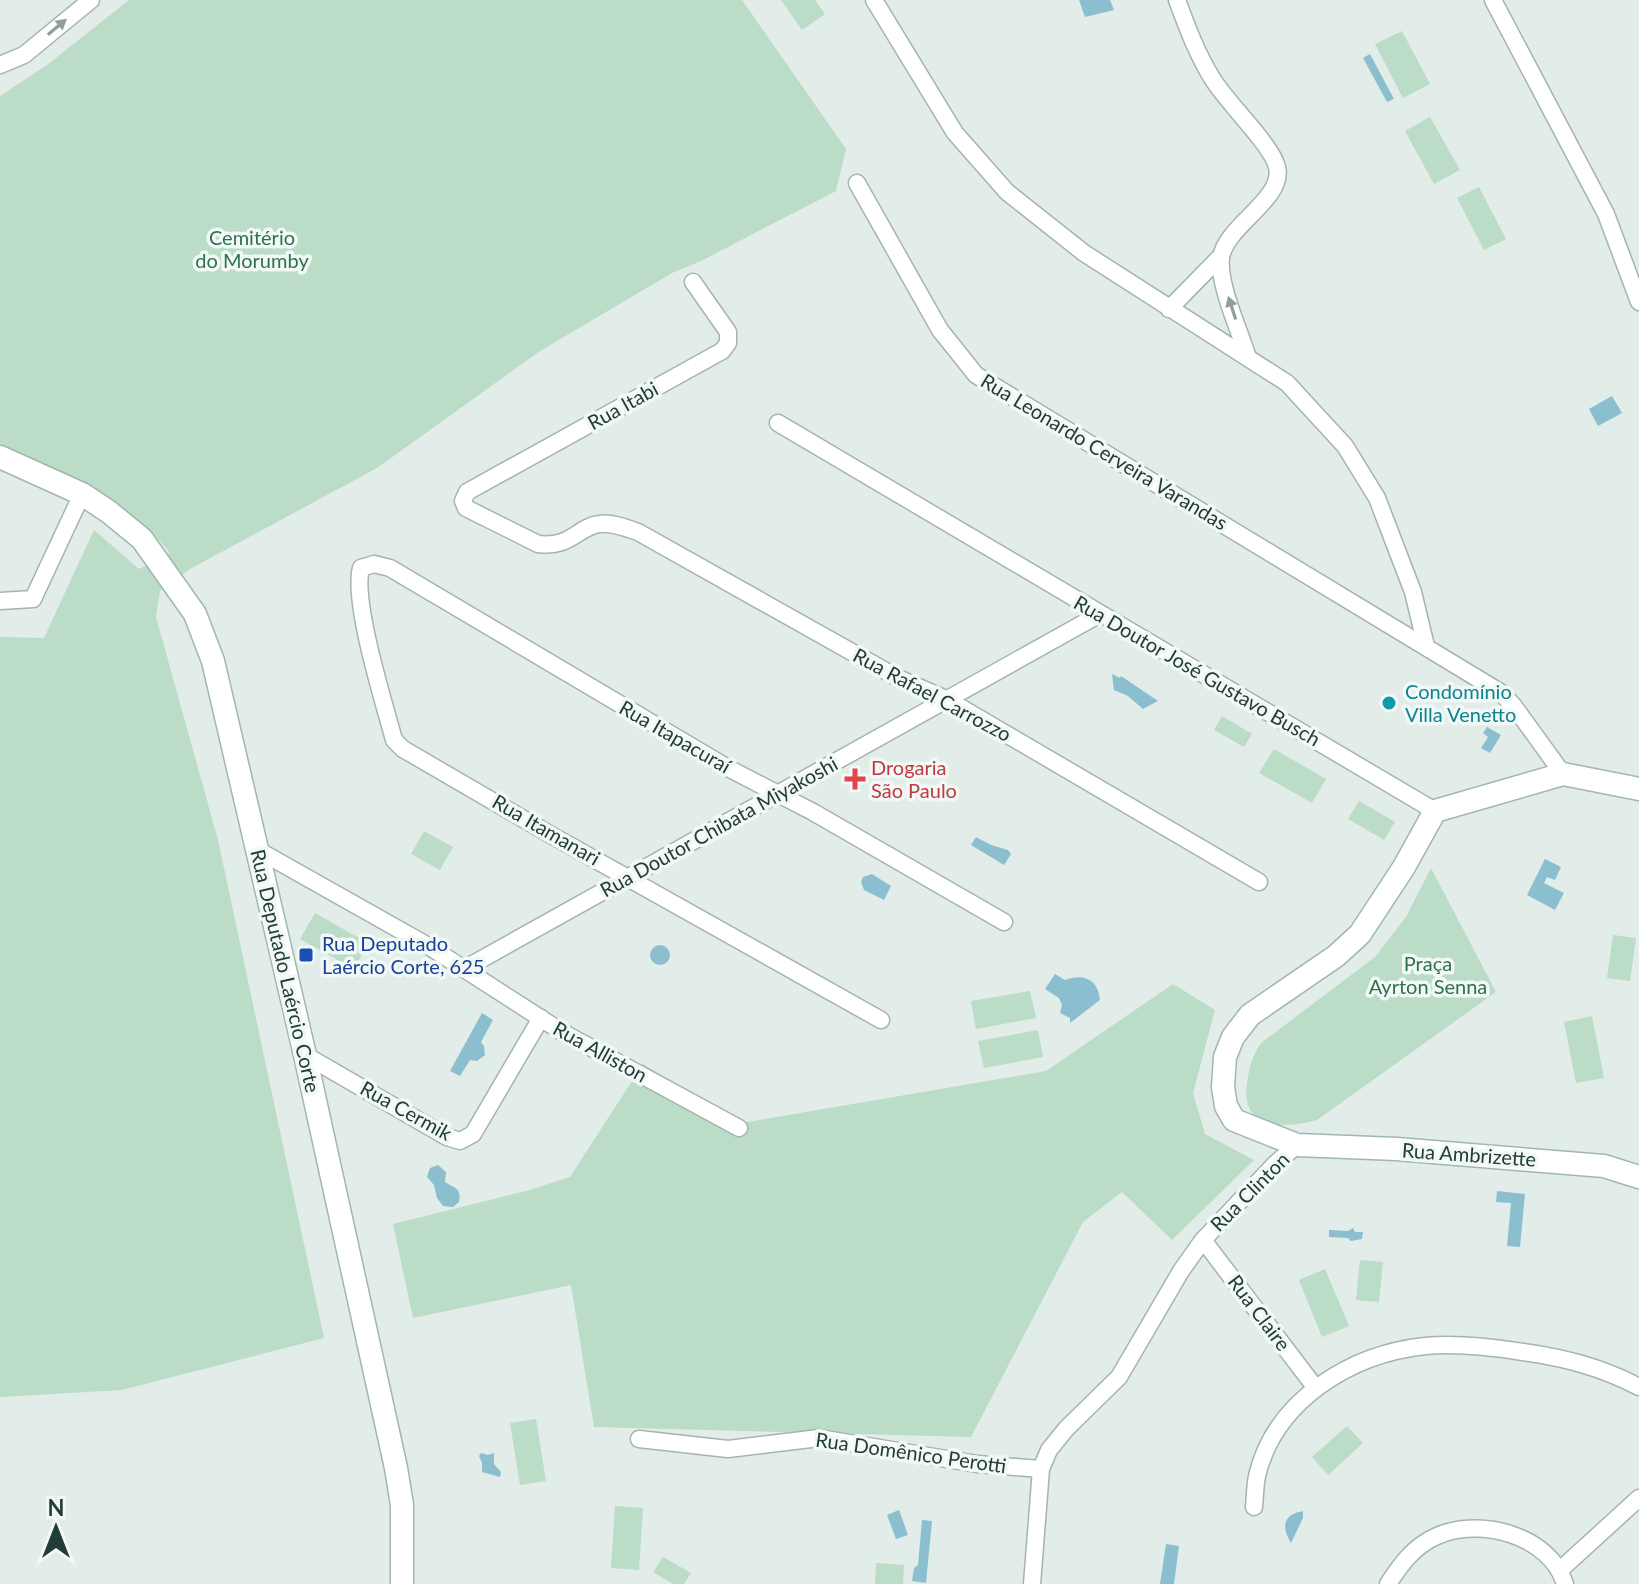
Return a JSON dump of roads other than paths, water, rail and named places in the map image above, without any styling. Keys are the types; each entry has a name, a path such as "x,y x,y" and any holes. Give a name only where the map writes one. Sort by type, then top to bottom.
{"street":[{"path":"0,65 24,55 91,0"},
{"path":"874,0 955,133 1007,192 1084,253 1287,383 1345,446 1377,498 1403,566 1426,646"},
{"path":"1169,309 1221,256 1228,241 1275,186 1278,169 1272,153 1211,78 1177,0"},
{"path":"1493,0 1606,214 1639,302"},
{"name":"Rua Leonardo Cerveira Varandas","path":"857,183 940,330 976,375 1500,692 1563,774"},
{"path":"1221,256 1223,279 1248,358"},
{"name":"Rua Itabi","path":"598,523 568,541 538,544 466,508 463,501 467,492 722,351 728,343 728,332 693,282"},
{"name":"Rua Doutor José Gustavo Busch","path":"778,423 1435,811"},
{"name":"Rua Deputado Laércio Corte","path":"0,457 82,494 109,512 153,551 195,614 213,661 305,1055 396,1468 402,1505 402,1584"},
{"path":"0,601 33,599 82,494"},
{"name":"Rua Rafael Carrozzo","path":"598,523 638,532 898,678 948,700 1259,882"},
{"name":"Rua Itamanari","path":"390,569 374,564 361,568 357,589 394,740 403,749 881,1020"},
{"name":"Rua Itapacuraí","path":"390,569 726,767 926,875 1004,922"},
{"name":"Rua Doutor Chibata Miyakoshi","path":"464,969 1100,614"},
{"path":"1435,811 1563,774 1639,789"},
{"name":"Rua Ambrizette","path":"1435,811 1404,867 1360,934 1336,956 1250,1015 1233,1037 1225,1057 1223,1087 1226,1106 1234,1120 1297,1145 1397,1149 1604,1166 1639,1177"},
{"name":"Rua Alliston","path":"256,849 464,969 562,1032 739,1128"},
{"name":"Rua Cermik","path":"305,1055 447,1137 460,1141 473,1134 541,1018"},
{"name":"Rua Clinton","path":"1041,1469 1049,1450 1066,1429 1119,1377 1181,1271 1203,1240 1297,1145"},
{"name":"Rua Claire","path":"1203,1240 1315,1387"},
{"path":"1254,1507 1257,1476 1276,1432 1315,1387 1352,1366 1389,1353 1425,1346 1505,1349 1590,1364 1639,1387"},
{"name":"Rua Domênico Perotti","path":"639,1439 728,1449 819,1438 977,1464 1041,1469"},
{"path":"1032,1584 1041,1469"},
{"path":"1388,1584 1405,1559 1434,1537 1452,1530 1477,1528 1510,1534 1528,1543 1546,1555 1562,1577 1639,1498"}],"water":[{"path":"1079,0 1110,0 1114,10 1085,17"},
{"path":"1370,54 1394,99 1387,102 1363,58"},
{"path":"1612,396 1622,413 1598,426 1589,409"},
{"path":"1112,674 1121,676 1158,701 1143,709 1128,696 1114,690"},
{"path":"1487,727 1501,735 1490,753 1481,748 1488,737 1483,733"},
{"path":"976,837 1008,850 1011,854 1004,865 971,845"},
{"path":"1545,859 1561,867 1555,880 1547,877 1544,883 1564,893 1555,910 1527,895"},
{"path":"872,874 891,886 884,900 864,890 863,877"},
{"path":"660,945 667,948 670,955 667,962 660,965 653,962 650,955 653,948"},
{"path":"1055,974 1065,980 1078,977 1089,980 1096,987 1100,1000 1070,1023 1070,1018 1060,1013 1062,1005 1059,998 1045,989"},
{"path":"482,1013 493,1020 481,1042 485,1055 477,1061 470,1060 460,1076 450,1071"},
{"path":"438,1165 446,1172 445,1182 459,1194 459,1202 453,1207 443,1206 427,1177 430,1168"},
{"path":"1497,1191 1525,1194 1520,1247 1507,1246 1511,1203 1496,1202"},
{"path":"1353,1228 1355,1232 1363,1232 1362,1239 1351,1241 1348,1238 1329,1237 1329,1230 1348,1231"},
{"path":"481,1453 494,1453 494,1464 501,1472 500,1477 482,1472"},
{"path":"899,1510 908,1535 896,1539 887,1515"},
{"path":"1303,1511 1303,1518 1291,1543 1286,1522 1291,1515"},
{"path":"922,1520 932,1521 926,1583 912,1581 914,1568 918,1565"},
{"path":"1166,1544 1179,1546 1174,1584 1160,1584"}],"place":[{"name":"Condomínio Villa Venetto","path":"1389,703"},
{"name":"Drogaria São Paulo","path":"855,779"},
{"name":"Rua Deputado Laércio Corte, 625","path":"306,955"}],"park label":[{"name":"Cemitério do Morumby","path":"252,250"},
{"name":"Praça Ayrton Senna","path":"1428,976"}]}
